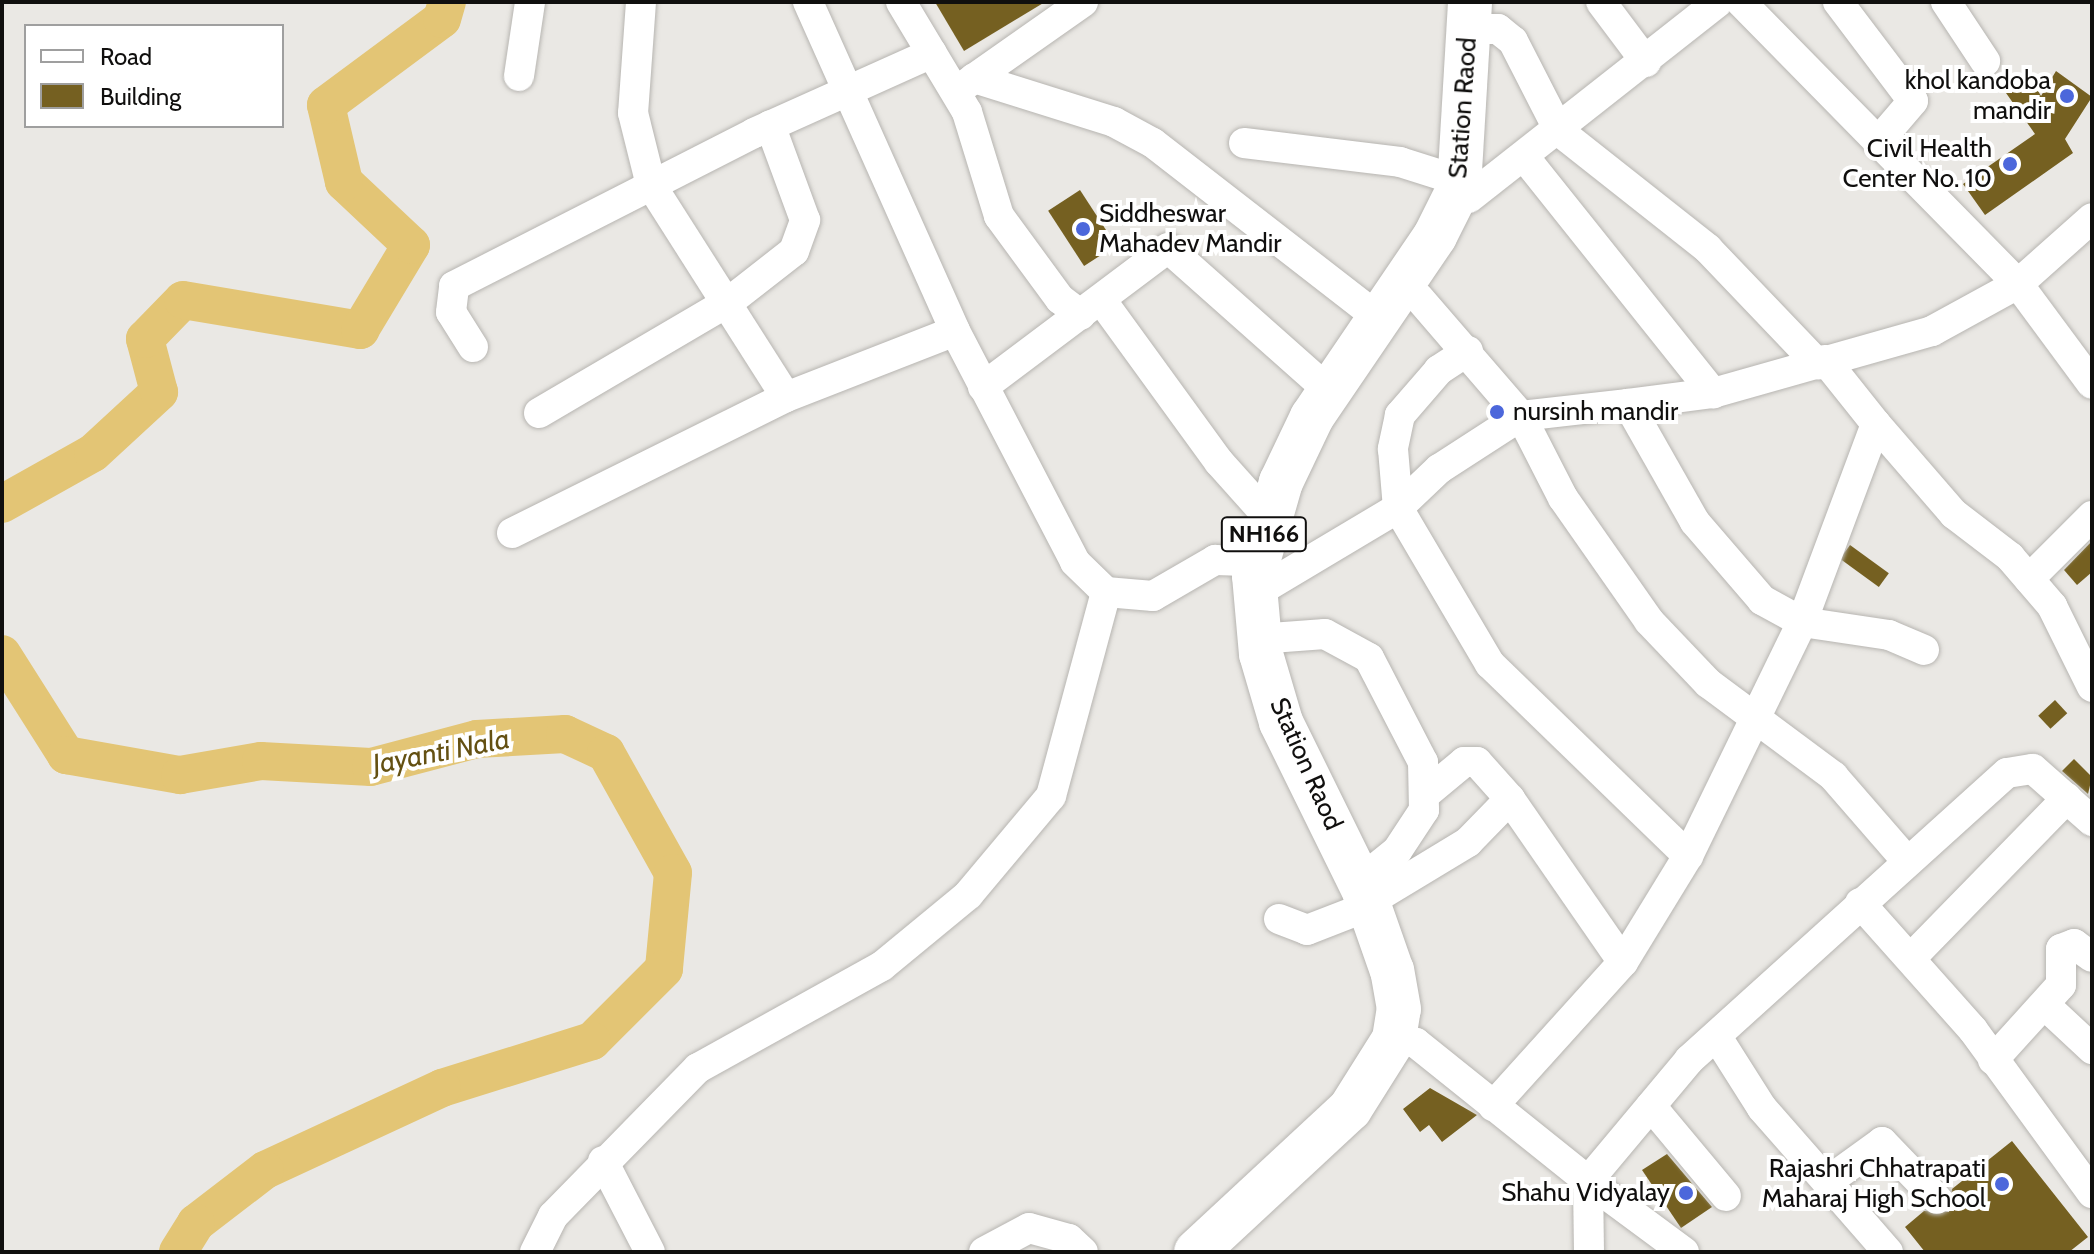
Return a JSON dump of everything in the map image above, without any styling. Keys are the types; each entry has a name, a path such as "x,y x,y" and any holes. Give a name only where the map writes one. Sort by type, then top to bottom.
{"highway":[{"name":"Station Raod","path":"1373,892 1281,722 1261,654 1261,580 1269,518 1329,391 1464,190 1477,11"},
{"name":"NH166","path":"1405,1041 1414,992 1293,714 1271,638 1261,580 1292,499 1419,298 1464,190"},
{"path":"1196,1252 1350,1109 1405,1041"},
{"path":"1221,1252 1356,1127 1405,1041"}],"street":[{"path":"519,76 530,2"},
{"path":"641,2 633,113 651,185 730,301 786,397"},
{"path":"808,2 844,94 983,387 1075,562 1106,592 1153,596 1215,560 1238,561 1261,580 1398,508 1439,469 1521,416 1713,393 1932,331 2018,284 2090,225"},
{"path":"901,2 932,53 965,84 1114,122 1153,143 1379,318"},
{"path":"965,84 1083,2"},
{"path":"1601,2 1646,62"},
{"path":"1244,143 1400,162 1464,190 1526,159 1718,2"},
{"path":"1741,2 2018,284 2092,384"},
{"path":"1838,2 1913,101 1878,142"},
{"path":"1946,2 1985,61"},
{"path":"1477,11 1513,41 1559,131 1707,248 1822,362 1954,514 2029,579 2052,606 2092,687"},
{"path":"473,347 451,312 454,286 770,125 932,53"},
{"path":"965,84 999,216 1060,299 1091,308 1269,518"},
{"path":"539,413 730,301 803,237 805,220 770,125"},
{"path":"1526,159 1713,393"},
{"path":"983,387 1091,308 1157,252 1179,252 1329,391"},
{"path":"1419,298 1468,351 1521,416 1563,498 1649,621 1752,716 1833,776 1907,861"},
{"path":"512,533 786,397 955,331"},
{"path":"1468,351 1439,370 1400,415 1393,449 1398,508 1490,664 1688,856"},
{"path":"1628,404 1726,564 1762,600 1802,622 1889,635 1924,650"},
{"path":"1493,1106 1623,962 1659,893 1688,856 1752,716 1802,622 1876,424"},
{"path":"2029,579 2092,516"},
{"path":"535,1252 553,1216 603,1161 698,1068 882,966 968,895 1051,796 1106,592"},
{"path":"1271,638 1325,634 1369,658 1423,762 1428,792"},
{"path":"1373,892 1412,832 1428,792 1464,762 1477,762 1510,799 1623,962"},
{"path":"1589,1252 1588,1181 1651,1106 1717,1037 1860,903 2007,773 2033,769 2092,821"},
{"path":"1912,957 2067,798"},
{"path":"1279,919 1307,930 1373,892 1438,862 1510,799"},
{"path":"1412,832 1438,862"},
{"path":"1860,903 1912,957 2092,1193"},
{"path":"1993,1060 2047,1007 2064,978 2061,949 2074,944 2092,957"},
{"path":"2047,1007 2092,1049"},
{"path":"1717,1037 1762,1108 1888,1252"},
{"path":"1405,1041 1684,1252"},
{"path":"1651,1106 1726,1196"},
{"path":"1827,1182 1882,1142 1937,1199"},
{"path":"603,1161 650,1252"},
{"path":"984,1252 1029,1228 1069,1239 1083,1252"}],"building":[{"path":"935,2 1045,2 964,51"},
{"path":"2056,71 2092,97 2065,139 2073,153 1985,215 1963,184 2035,134 2006,93 2029,75 2041,96"},
{"name":"Siddheswar Mahadev Mandir","path":"1080,190 1116,245 1084,266 1048,211"},
{"path":"2092,541 2092,572 2077,585 2064,570"},
{"path":"1850,545 1889,573 1879,587 1840,559"},
{"path":"2055,700 2067,713 2050,729 2038,716"},
{"path":"2074,759 2092,777 2088,794 2062,771"},
{"path":"1430,1088 1477,1115 1442,1142 1429,1125 1420,1132 1403,1109"},
{"name":"Rajashri Chhatrapati Maharaj High School","path":"2012,1141 2088,1237 2069,1252 1925,1252 1905,1227 1924,1211 1949,1212 1952,1189"},
{"name":"Shahu Vidyalay","path":"1667,1154 1712,1207 1681,1228 1642,1170"}],"waterway":[{"name":"Jayanti Nala","path":"2,504 93,453 159,392 145,339 183,300 360,330 411,245 344,182 326,105 442,19 447,2"},
{"name":"Jayanti Nala","path":"2,654 66,755 180,775 261,761 371,767 477,739 565,734 606,753 673,873 664,969 592,1041 442,1088 265,1170 196,1223 178,1252"}],"place":[{"name":"khol kandoba mandir","path":"2067,96"},
{"name":"Civil Health Center No. 10","path":"2010,164"},
{"name":"Siddheswar Mahadev Mandir","path":"1083,229"},
{"name":"nursinh mandir","path":"1497,412"},
{"name":"Rajashri Chhatrapati Maharaj High School","path":"2002,1184"},
{"name":"Shahu Vidyalay","path":"1686,1193"}]}
